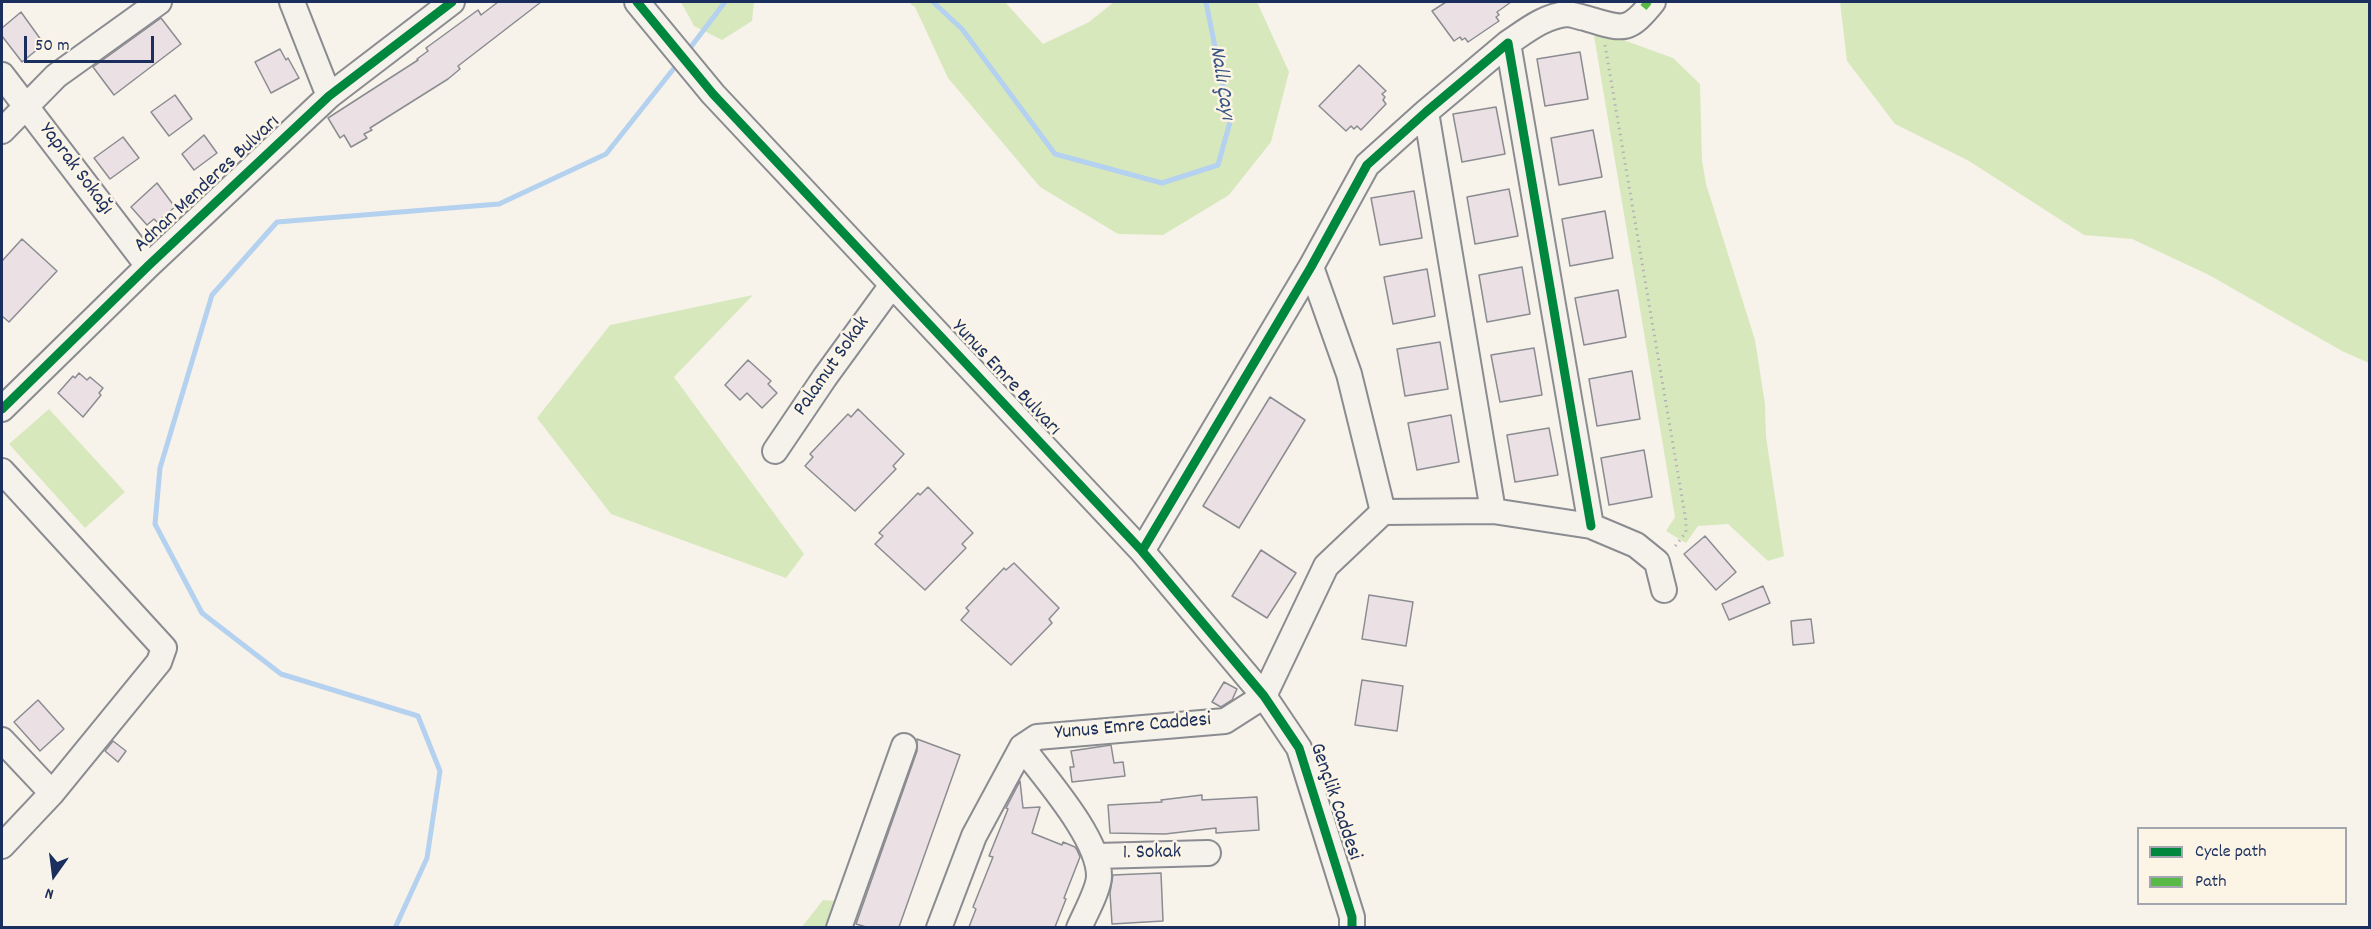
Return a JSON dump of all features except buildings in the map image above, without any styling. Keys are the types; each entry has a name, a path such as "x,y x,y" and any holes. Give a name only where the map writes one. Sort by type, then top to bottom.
{"street":[{"path":"2,130 56,76 159,2"},
{"path":"292,2 329,96"},
{"name":"Adnan Menderes Bulvarı","path":"2,409 148,266 329,96 452,2"},
{"name":"Yunus Emre Bulvarı","path":"637,2 713,94 1142,551 1264,696"},
{"path":"1142,551 1311,267 1367,165 1426,112 1509,43 1537,23 1568,14 1614,27 1628,26 1638,20 1653,2"},
{"path":"1509,43 1592,526"},
{"name":"Yaprak Sokağı","path":"2,75 148,266"},
{"path":"1426,112 1492,511"},
{"path":"1311,267 1349,374 1383,512"},
{"name":"Palamut Sokak","path":"775,451 892,285"},
{"path":"2,471 164,648 159,662 52,793 2,846"},
{"path":"1264,696 1326,566 1383,512 1492,511 1592,526 1636,545 1657,562 1664,590"},
{"name":"Yunus Emre Caddesi","path":"1022,747 1037,736 1225,721 1264,696"},
{"name":"Gençlik Caddesi","path":"1264,696 1299,748 1352,917 1352,927"},
{"path":"2,740 52,793"},
{"path":"839,927 904,746"},
{"path":"939,927 974,836 1022,747 1082,829 1097,856 1099,878 1079,927"},
{"name":"1. Sokak","path":"1097,856 1208,853"}],"path":[{"path":"1601,23 1686,521 1686,532 1677,546 1657,562"}],"green space":[{"path":"681,2 754,2 752,21 722,40 694,26"},
{"path":"908,2 1005,2 1043,44 1089,22 1114,2 1257,2 1289,72 1271,142 1229,195 1163,235 1118,234 1040,187 948,78 915,7"},
{"path":"1840,2 2369,2 2369,363 2342,351 2209,275 2132,239 2084,235 1969,161 1895,124 1847,61"},
{"path":"1594,36 1615,37 1673,58 1700,84 1702,160 1706,184 1755,340 1765,404 1766,437 1784,556 1768,561 1728,524 1698,526 1686,543 1666,531 1675,517"},
{"path":"753,295 674,377 804,554 786,578 611,514 537,418 610,325"},
{"path":"49,409 125,492 85,528 9,444"},
{"path":"823,900 837,901 828,927 801,928"}],"waterway":[{"path":"687,52 725,2"},
{"name":"Nallı Çayı","path":"933,2 962,29 1055,154 1162,183 1218,165 1230,122 1206,2"},
{"path":"395,928 427,858 440,771 418,716 281,674 202,613 155,524 160,468 212,295 277,222 499,204 606,154 679,62"}],"marked path":[{"path":"1643,2 1649,7"}],"cycle path":[{"path":"2,409 148,266 329,96 452,2"},
{"path":"637,2 713,94 1142,551 1264,696 1299,748 1352,917 1352,928"},
{"path":"1142,551 1311,267 1367,165 1508,43 1591,526"}]}
